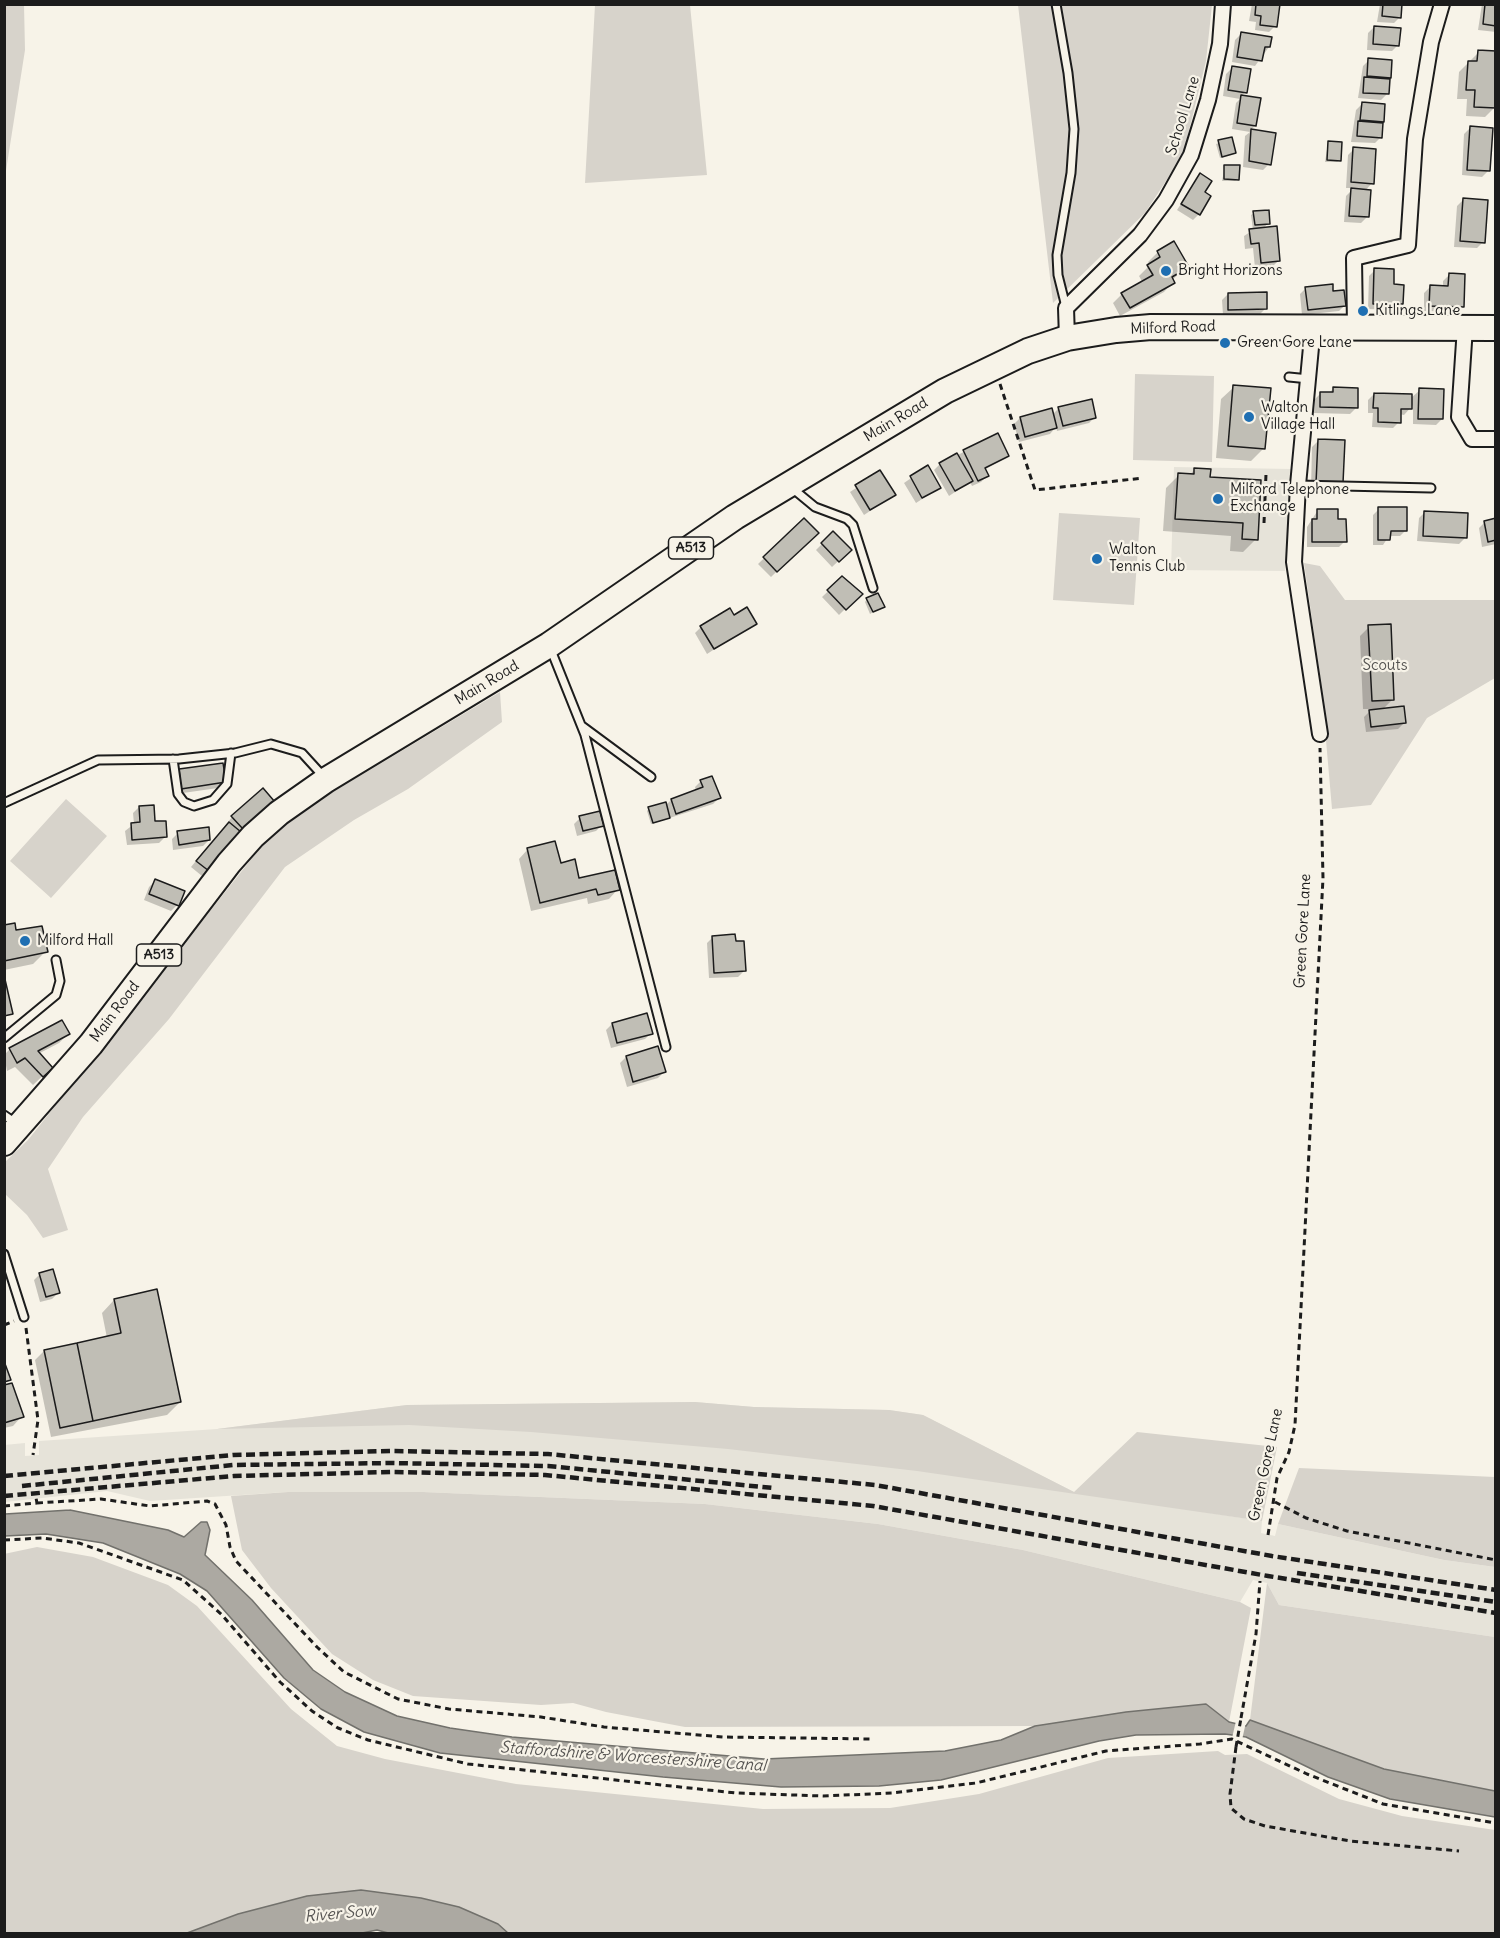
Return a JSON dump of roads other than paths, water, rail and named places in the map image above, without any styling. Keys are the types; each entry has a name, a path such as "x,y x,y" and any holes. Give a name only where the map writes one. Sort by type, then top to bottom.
{"highway":[{"name":"Milford Road","path":"1067,338 1151,327 1496,328"},
{"name":"Main Road","path":"10,1128 91,1044 237,854 279,813 326,780 549,645 788,485 912,409 994,365 1067,338"}],"street":[{"name":"School Lane","path":"1066,308 1140,235 1166,200 1191,155 1208,100 1220,44 1223,4"},
{"path":"1355,326 1354,258 1408,245 1415,139 1431,42 1442,4"},
{"path":"1066,308 1067,338"},
{"path":"1313,326 1294,525 1297,592 1320,734"},
{"path":"1465,327 1458,417 1472,439 1496,438"}],"lane":[{"path":"1056,4 1068,73 1074,129 1071,173 1057,255 1058,275 1066,308"},
{"path":"1289,376 1309,379"},
{"path":"788,485 815,507 847,519 853,525 873,588"},
{"path":"1298,486 1431,488"},
{"path":"549,645 582,726 666,1047"},
{"path":"582,726 651,777"},
{"path":"4,803 98,759 173,759 231,753 272,744 302,753 326,780"},
{"path":"173,759 178,794 184,802 194,806 213,800 227,784 231,753"},
{"path":"4,1038 56,995 60,981 56,960"},
{"path":"4,1254 24,1317"}],"water":[{"name":"Staffordshire & Worcestershire Canal","path":"70,1510 168,1530 184,1537 201,1522 207,1522 210,1530 205,1555 252,1600 313,1670 345,1692 397,1716 450,1728 512,1737 764,1759 945,1751 1001,1740 1035,1726 1126,1712 1206,1704 1229,1722 1246,1726 1250,1720 1384,1769 1495,1791 1495,1817 1390,1799 1328,1777 1246,1737 1225,1734 1136,1735 1099,1741 941,1780 879,1786 781,1787 440,1753 364,1732 321,1709 284,1678 207,1591 180,1574 103,1543 46,1534 5,1536 5,1514"},
{"name":"River Sow","path":"361,1890 421,1898 459,1907 498,1924 508,1933 392,1934 377,1930 357,1934 187,1933 238,1914 307,1896"}],"railway":[{"path":"4,1476 233,1455 390,1451 548,1454 875,1485 1272,1556 1496,1590"},
{"path":"22,1486 233,1465 391,1463 548,1466 773,1488"},
{"path":"4,1496 234,1476 391,1472 545,1475 873,1506 1268,1576 1496,1613"},
{"path":"1297,1573 1496,1602"}],"place":[{"name":"Bright Horizons","path":"1166,271"},
{"name":"Kitlings Lane","path":"1363,311"},
{"name":"Green Gore Lane","path":"1225,343"},
{"name":"Walton Village Hall","path":"1249,417"},
{"name":"Milford Telephone Exchange","path":"1218,499"},
{"name":"Walton Tennis Club","path":"1097,559"},
{"name":"Milford Hall","path":"25,941"}],"park label":[{"name":"Scouts","path":"1385,666"}]}
